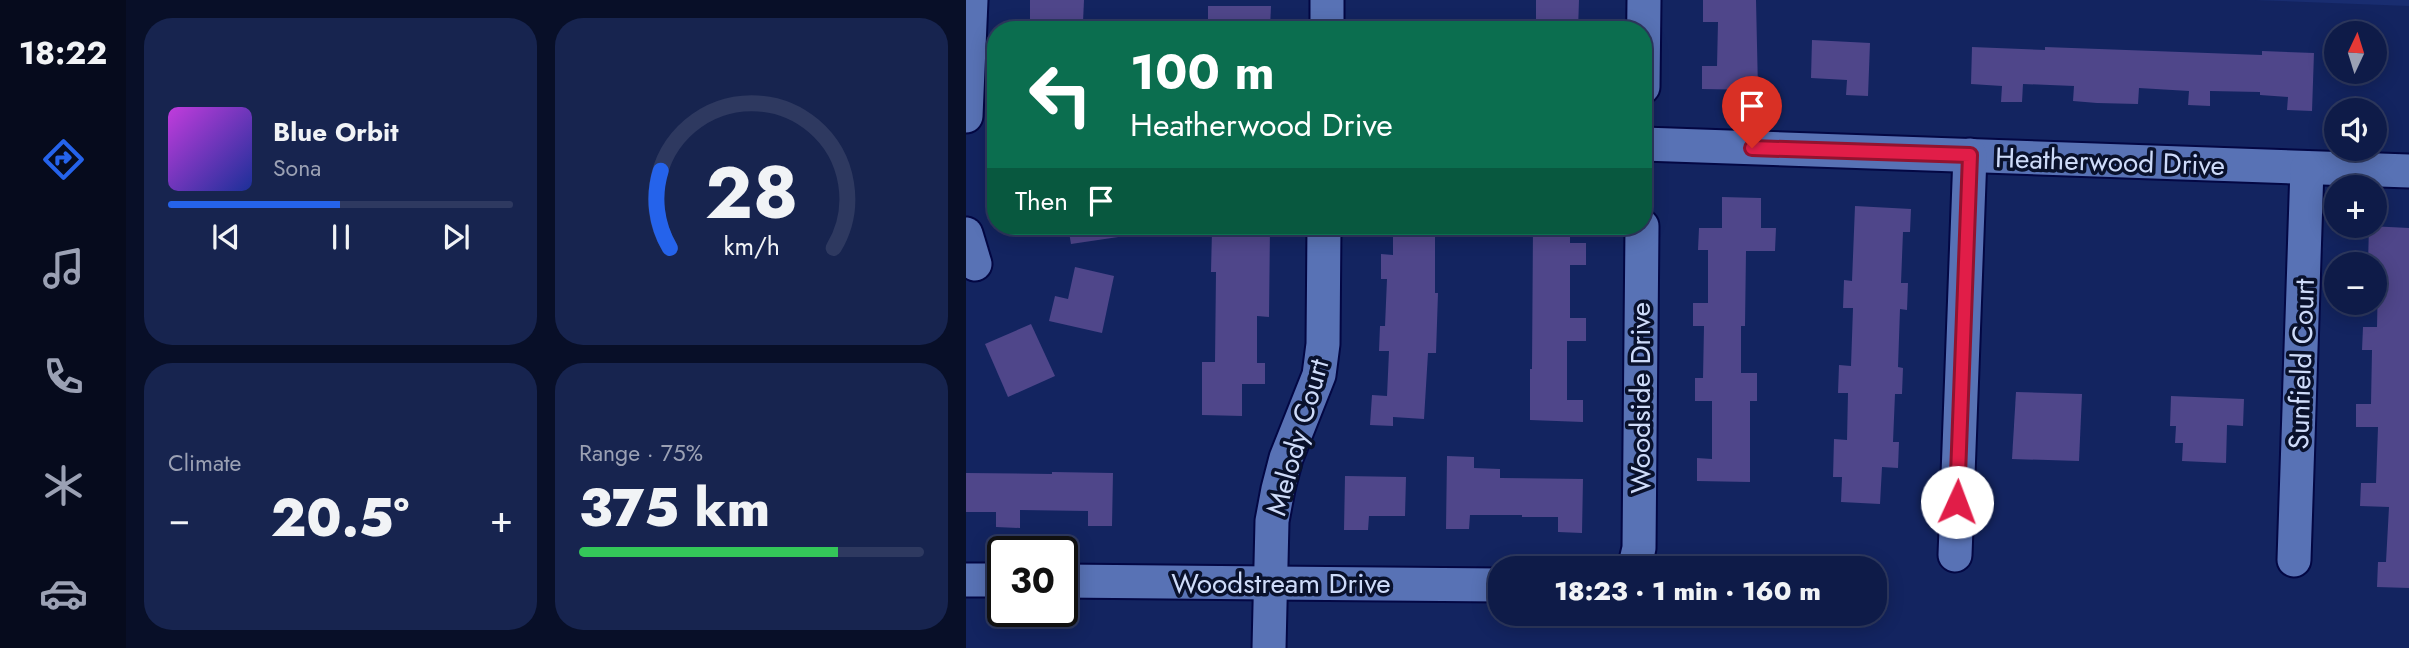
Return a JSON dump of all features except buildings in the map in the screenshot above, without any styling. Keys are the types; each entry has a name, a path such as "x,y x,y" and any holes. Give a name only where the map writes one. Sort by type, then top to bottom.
{"street":[{"path":"966,116 971,0"},
{"path":"1326,21 1327,0"},
{"path":"1644,0 1644,21"},
{"name":"Heatherwood Drive","path":"1652,144 2409,171"},
{"path":"1955,555 1970,155"},
{"name":"Sunfield Court","path":"2294,560 2307,168"},
{"name":"Melody Court","path":"1269,648 1272,521 1286,458 1319,375 1323,344 1324,235"},
{"name":"Woodside Drive","path":"1637,556 1642,235"},
{"path":"966,580 987,580"},
{"name":"Woodstream Drive","path":"1078,581 1488,585"}],"shaded area":[{"path":"2255,0 2409,0 2409,6"}],"route":[{"path":"1752,148 1970,155 1957,502"}]}
